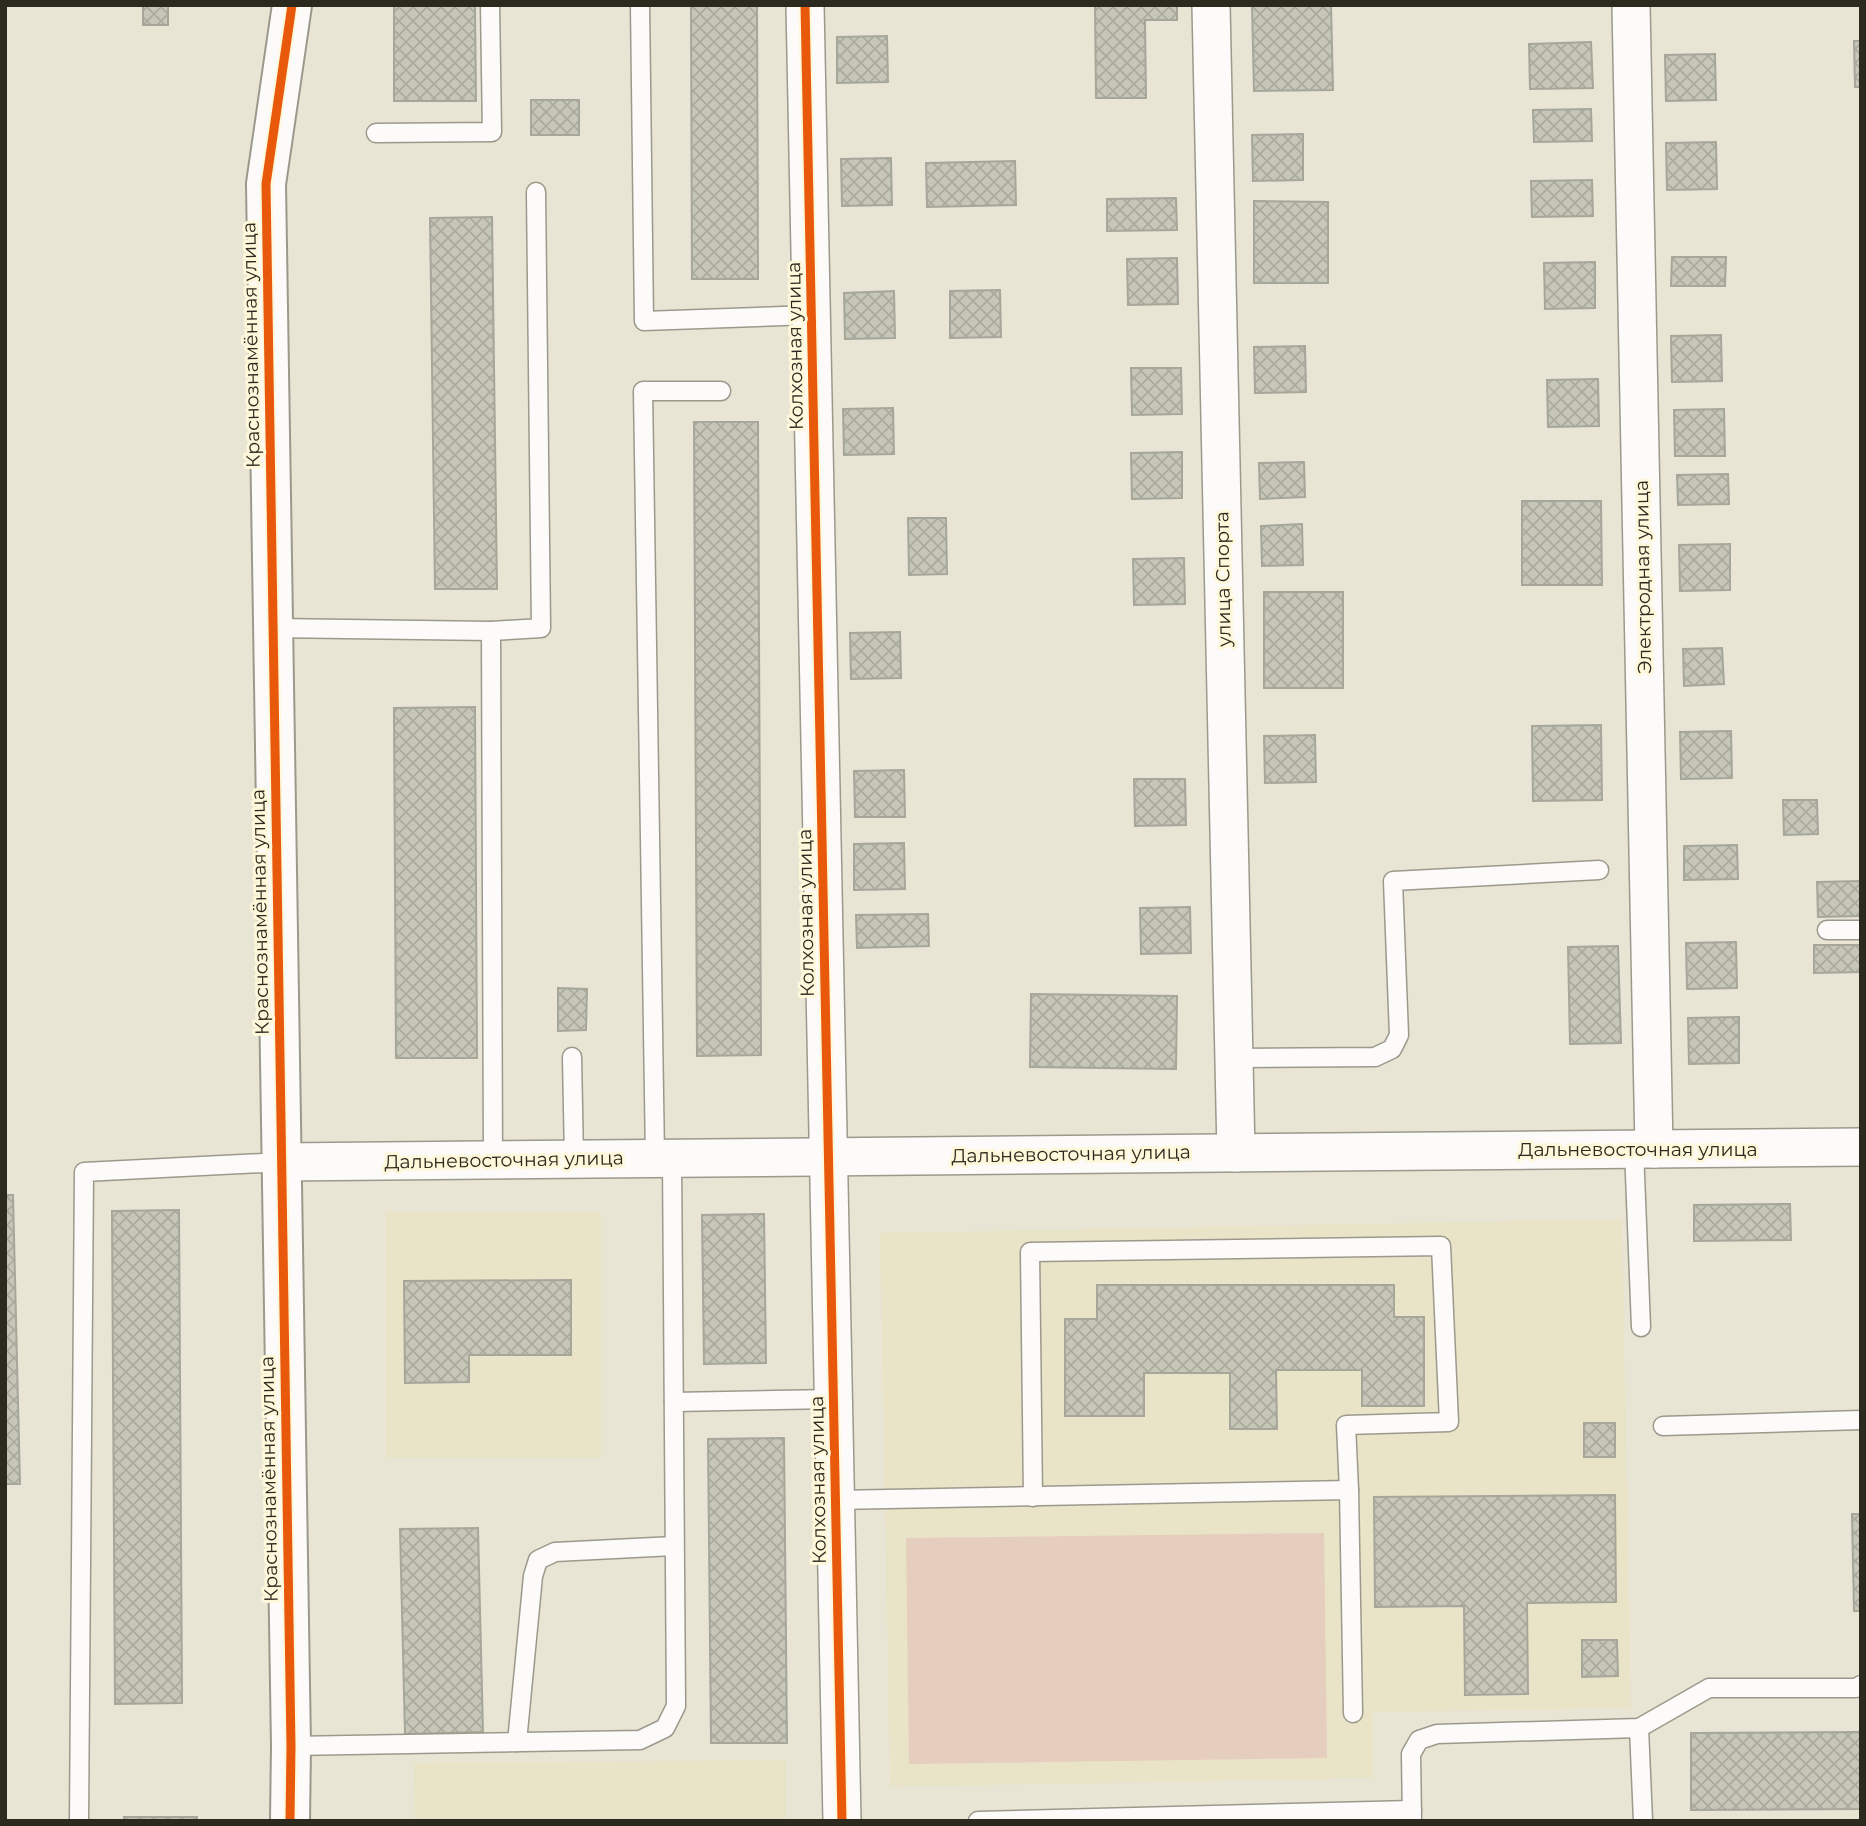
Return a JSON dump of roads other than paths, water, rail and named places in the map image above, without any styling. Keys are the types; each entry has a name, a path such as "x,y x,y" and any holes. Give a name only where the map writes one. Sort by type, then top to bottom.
{"street":[{"name":"Краснознамённая улица","path":"290,1821 267,184 292,5"},
{"name":"Колхозная улица","path":"805,5 842,1821"},
{"name":"улица Спорта","path":"1211,5 1236,1153"},
{"name":"Электродная улица","path":"1631,5 1644,1149"},
{"name":"Дальневосточная улица","path":"282,1162 1861,1147"}],"lane":[{"path":"376,133 492,132 490,5"},
{"path":"640,5 644,321 811,315"},
{"path":"273,628 491,631 541,628 536,192"},
{"path":"291,1746 639,1740 665,1728 676,1706 674,1402 664,1158 643,391 721,391"},
{"path":"491,631 493,1160"},
{"path":"1234,1058 1375,1057 1392,1049 1399,1035 1393,881 1599,870"},
{"path":"1827,930 1861,930"},
{"path":"572,1057 574,1159"},
{"path":"1641,1327 1644,1149"},
{"path":"79,1821 84,1172 282,1162"},
{"path":"1033,1497 1030,1252 1441,1246 1449,1422 1346,1425 1353,1713"},
{"path":"674,1402 834,1399"},
{"path":"1663,1426 1861,1420"},
{"path":"836,1500 1349,1490"},
{"path":"517,1742 534,1576 538,1560 555,1552 674,1546"},
{"path":"978,1821 1412,1816 1411,1754 1419,1740 1437,1734 1639,1728 1709,1688 1856,1688 1861,1685"},
{"path":"1639,1728 1643,1821"}]}
